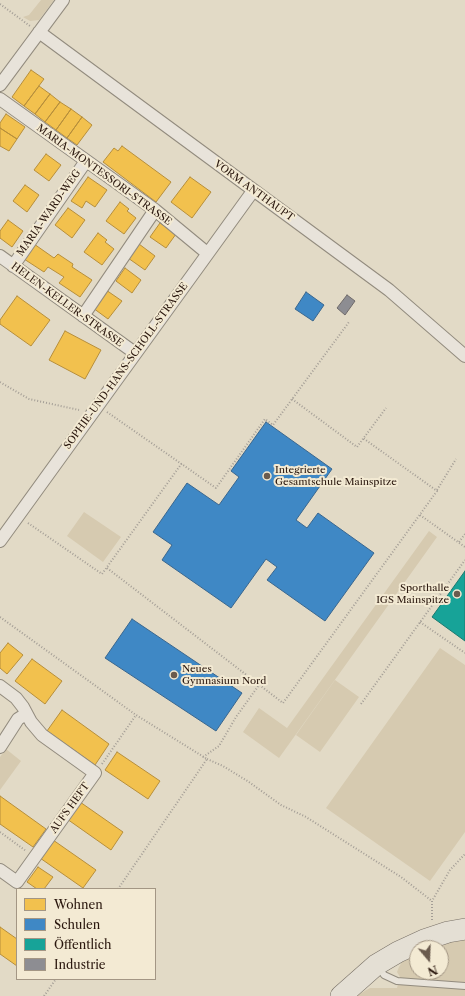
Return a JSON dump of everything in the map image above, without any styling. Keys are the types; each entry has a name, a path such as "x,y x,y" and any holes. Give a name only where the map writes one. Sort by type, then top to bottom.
{"highway":[{"path":"341,996 376,965 398,952 438,935 465,929"}],"street":[{"path":"0,85 63,0"},
{"name":"VORM ANTHAUPT","path":"39,32 389,290 465,356"},
{"name":"MARIA-MONTESSORI-STRASSE","path":"0,100 155,210 207,253"},
{"name":"MARIA-WARD-WEG","path":"13,266 86,161"},
{"name":"SOPHIE-UND-HANS-SCHOLL-STRASSE","path":"0,541 134,353 253,191"},
{"path":"83,316 155,210"},
{"name":"HELEN-KELLER-STRASSE","path":"0,256 134,353"},
{"name":"AUFS HEFT","path":"0,686 16,698 31,722 42,735 95,773 17,882 0,870"},
{"path":"0,747 18,719 26,714"}],"lane":[{"path":"376,965 384,975 397,981 465,986"}],"path":[{"path":"0,4 39,32"},
{"path":"0,382 29,399 95,409 182,463 216,488 265,419 273,425 349,322"},
{"path":"292,399 357,447 386,408"},
{"path":"363,438 437,491"},
{"path":"107,568 284,703 437,491 456,459"},
{"path":"18,516 102,574 182,463"},
{"path":"420,515 465,547"},
{"path":"459,542 465,534"},
{"path":"362,704 465,560"},
{"path":"0,617 136,715 203,757 223,766 249,782 281,805 306,817 401,877 432,901"},
{"path":"420,622 465,652"},
{"path":"203,757 219,746 236,717 259,684"},
{"path":"95,773 136,715"},
{"path":"119,888 207,759"},
{"path":"0,832 35,857"},
{"path":"438,935 432,918 432,901 450,870 465,854"},
{"path":"44,996 55,980"}],"shaded area":[{"path":"41,0 54,0 39,20 30,21 23,17 29,15"},
{"path":"84,512 121,537 103,562 67,536"},
{"path":"429,531 437,537 279,758 243,732 259,708 287,728"},
{"path":"440,648 465,665 465,832 430,881 326,808"},
{"path":"335,680 359,697 320,752 296,735"},
{"path":"6,749 21,761 0,790 0,757"},
{"path":"465,939 465,996 356,996 370,988 397,988 400,977 397,972 399,967 402,962 409,959 409,980 449,980 449,942"}],"building: Wohnen":[{"path":"31,70 44,79 24,106 12,97"},
{"path":"39,86 50,94 35,114 24,106"},
{"path":"50,94 60,102 45,122 35,114"},
{"path":"60,102 71,109 56,130 45,122"},
{"path":"71,109 82,117 67,138 56,130"},
{"path":"6,114 25,127 17,139 0,128 0,123"},
{"path":"82,117 92,125 77,145 67,138"},
{"path":"0,128 17,139 9,151 0,146"},
{"path":"122,146 171,182 156,202 103,162 114,148 118,151"},
{"path":"46,154 61,165 49,181 34,170"},
{"path":"88,177 107,190 95,207 86,201 82,208 71,201"},
{"path":"190,177 211,192 192,218 171,202"},
{"path":"25,185 39,195 27,212 13,201"},
{"path":"120,202 129,209 127,211 136,218 124,234 106,221"},
{"path":"68,208 85,220 72,238 55,225"},
{"path":"8,220 23,231 12,247 0,238 0,231"},
{"path":"160,223 176,234 166,248 150,237"},
{"path":"98,233 107,240 105,242 114,249 102,265 84,252"},
{"path":"34,244 54,258 58,254 73,264 72,267 92,280 80,297 59,283 64,277 48,267 44,272 24,259"},
{"path":"139,244 155,256 145,270 128,258"},
{"path":"125,268 141,280 132,293 116,281"},
{"path":"106,290 122,301 108,319 93,308"},
{"path":"17,296 50,320 31,346 0,324 0,320"},
{"path":"65,331 101,350 85,379 49,360"},
{"path":"8,643 23,655 7,674 0,668 0,653"},
{"path":"32,659 62,681 45,704 15,681"},
{"path":"62,710 109,744 95,765 47,731"},
{"path":"117,752 160,781 148,799 105,770"},
{"path":"0,796 46,829 33,847 0,824"},
{"path":"80,802 123,832 111,850 67,819"},
{"path":"53,840 96,870 83,888 40,858"},
{"path":"38,867 53,877 45,888 36,888 27,882"},
{"path":"0,927 16,938 16,965 0,954"}],"building: Schulen":[{"path":"306,292 324,305 313,321 295,309"},
{"path":"266,422 332,469 296,520 307,528 318,513 374,553 325,621 267,580 277,567 266,559 231,608 162,560 172,545 153,532 187,483 219,505 239,477 231,471"},
{"name":"Neues Gymnasium Nord","path":"132,619 242,693 216,731 105,658"}],"building: Öffentlich":[{"name":"Sporthalle IGS Mainspitze","path":"465,571 465,641 432,617"}],"building: Industrie":[{"path":"347,295 355,301 345,315 337,308"}],"place":[{"name":"Integrierte Gesamtschule Mainspitze","path":"267,476"},
{"name":"Sporthalle IGS Mainspitze","path":"457,594"},
{"name":"Neues Gymnasium Nord","path":"174,675"}]}
